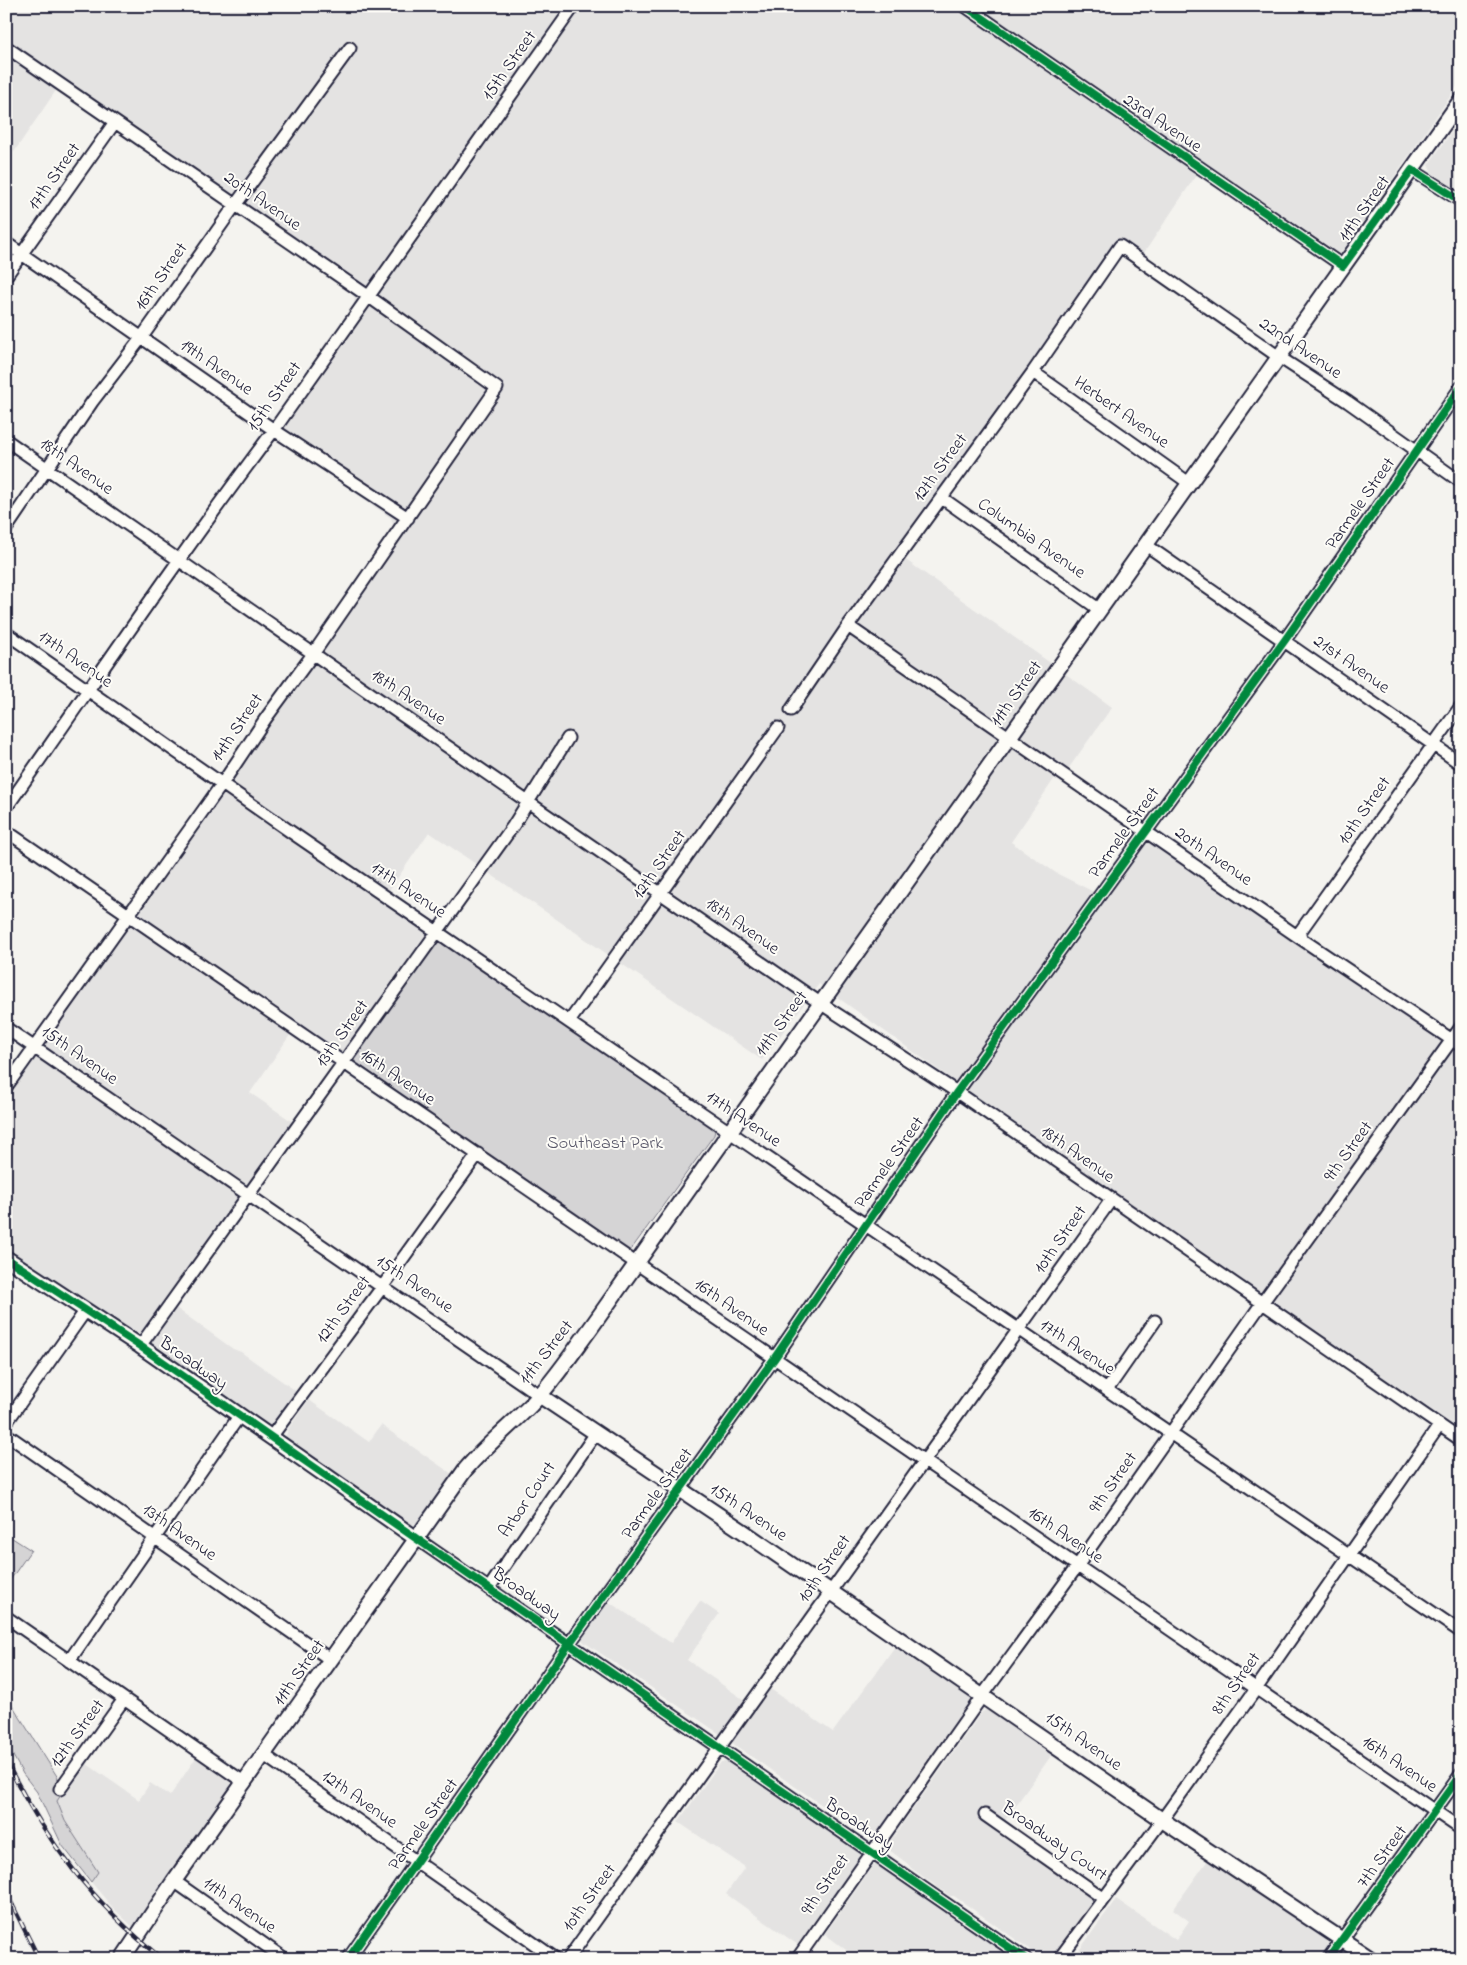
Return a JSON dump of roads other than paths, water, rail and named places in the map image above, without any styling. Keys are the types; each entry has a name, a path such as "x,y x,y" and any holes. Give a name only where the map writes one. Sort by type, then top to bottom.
{"main road":[{"name":"11th Street","path":"122,1959 174,1881 476,1456 539,1395 558,1372 1461,100"},
{"name":"Broadway","path":"6,1258 140,1346 417,1539"},
{"name":"15th Avenue","path":"539,1395 983,1695 1162,1820 1371,1959"}],"street":[{"name":"15th Street","path":"6,808 89,691 132,625 274,430 574,6"},
{"name":"23rd Avenue","path":"965,6 1343,266"},
{"name":"20th Avenue","path":"6,47 236,204 497,388"},
{"name":"16th Street","path":"6,529 92,402 142,337 350,48"},
{"name":"17th Street","path":"6,276 115,122"},
{"path":"1412,170 1461,201"},
{"name":"19th Avenue","path":"6,242 274,430 408,518"},
{"name":"22nd Avenue","path":"1120,246 1461,482"},
{"name":"12th Street","path":"791,710 848,626 1033,372 1120,246"},
{"name":"Herbert Avenue","path":"1033,372 1190,483"},
{"name":"Parmele Street","path":"348,1959 569,1644 774,1359 958,1092 1285,640 1461,387"},
{"name":"14th Street","path":"6,1087 222,784 266,718 313,654 497,388"},
{"name":"18th Avenue","path":"6,440 820,1003 958,1092 1111,1200 1461,1440"},
{"name":"Columbia Avenue","path":"942,498 1100,610"},
{"name":"21st Avenue","path":"1146,545 1461,764"},
{"name":"20th Avenue","path":"848,626 1297,936 1456,1043"},
{"name":"17th Avenue","path":"6,633 437,932 1461,1632"},
{"name":"10th Street","path":"1297,936 1461,706"},
{"name":"12th Street","path":"569,1022 778,728"},
{"name":"13th Street","path":"140,1346 344,1064 529,802 568,738"},
{"name":"16th Avenue","path":"6,831 1461,1829"},
{"name":"9th Street","path":"797,1959 1262,1303 1456,1043 1461,1027"},
{"name":"15th Avenue","path":"6,1028 539,1395"},
{"name":"12th Street","path":"271,1437 478,1154"},
{"name":"10th Street","path":"568,1959 1111,1200"},
{"path":"6,1423 86,1310"},
{"path":"1106,1390 1155,1322"},
{"path":"69,1661 240,1416"},
{"name":"8th Street","path":"1059,1959 1256,1689 1439,1426"},
{"name":"Arbor Court","path":"489,1588 596,1433"},
{"name":"13th Avenue","path":"6,1434 331,1660"},
{"name":"Broadway","path":"417,1539 1026,1959"},
{"path":"6,1618 245,1783"},
{"name":"12th Street","path":"60,1789 124,1699"},
{"name":"12th Avenue","path":"264,1756 556,1959"},
{"name":"7th Street","path":"1328,1959 1461,1774"},
{"name":"Broadway Court","path":"985,1815 1103,1898"},
{"name":"11th Avenue","path":"174,1881 285,1959"}],"railway":[{"path":"6,1761 37,1818 73,1869 92,1893 162,1959"},
{"path":"6,1892 39,1959"}],"park label":[{"name":"Southeast Park","path":"605,1144"}]}
